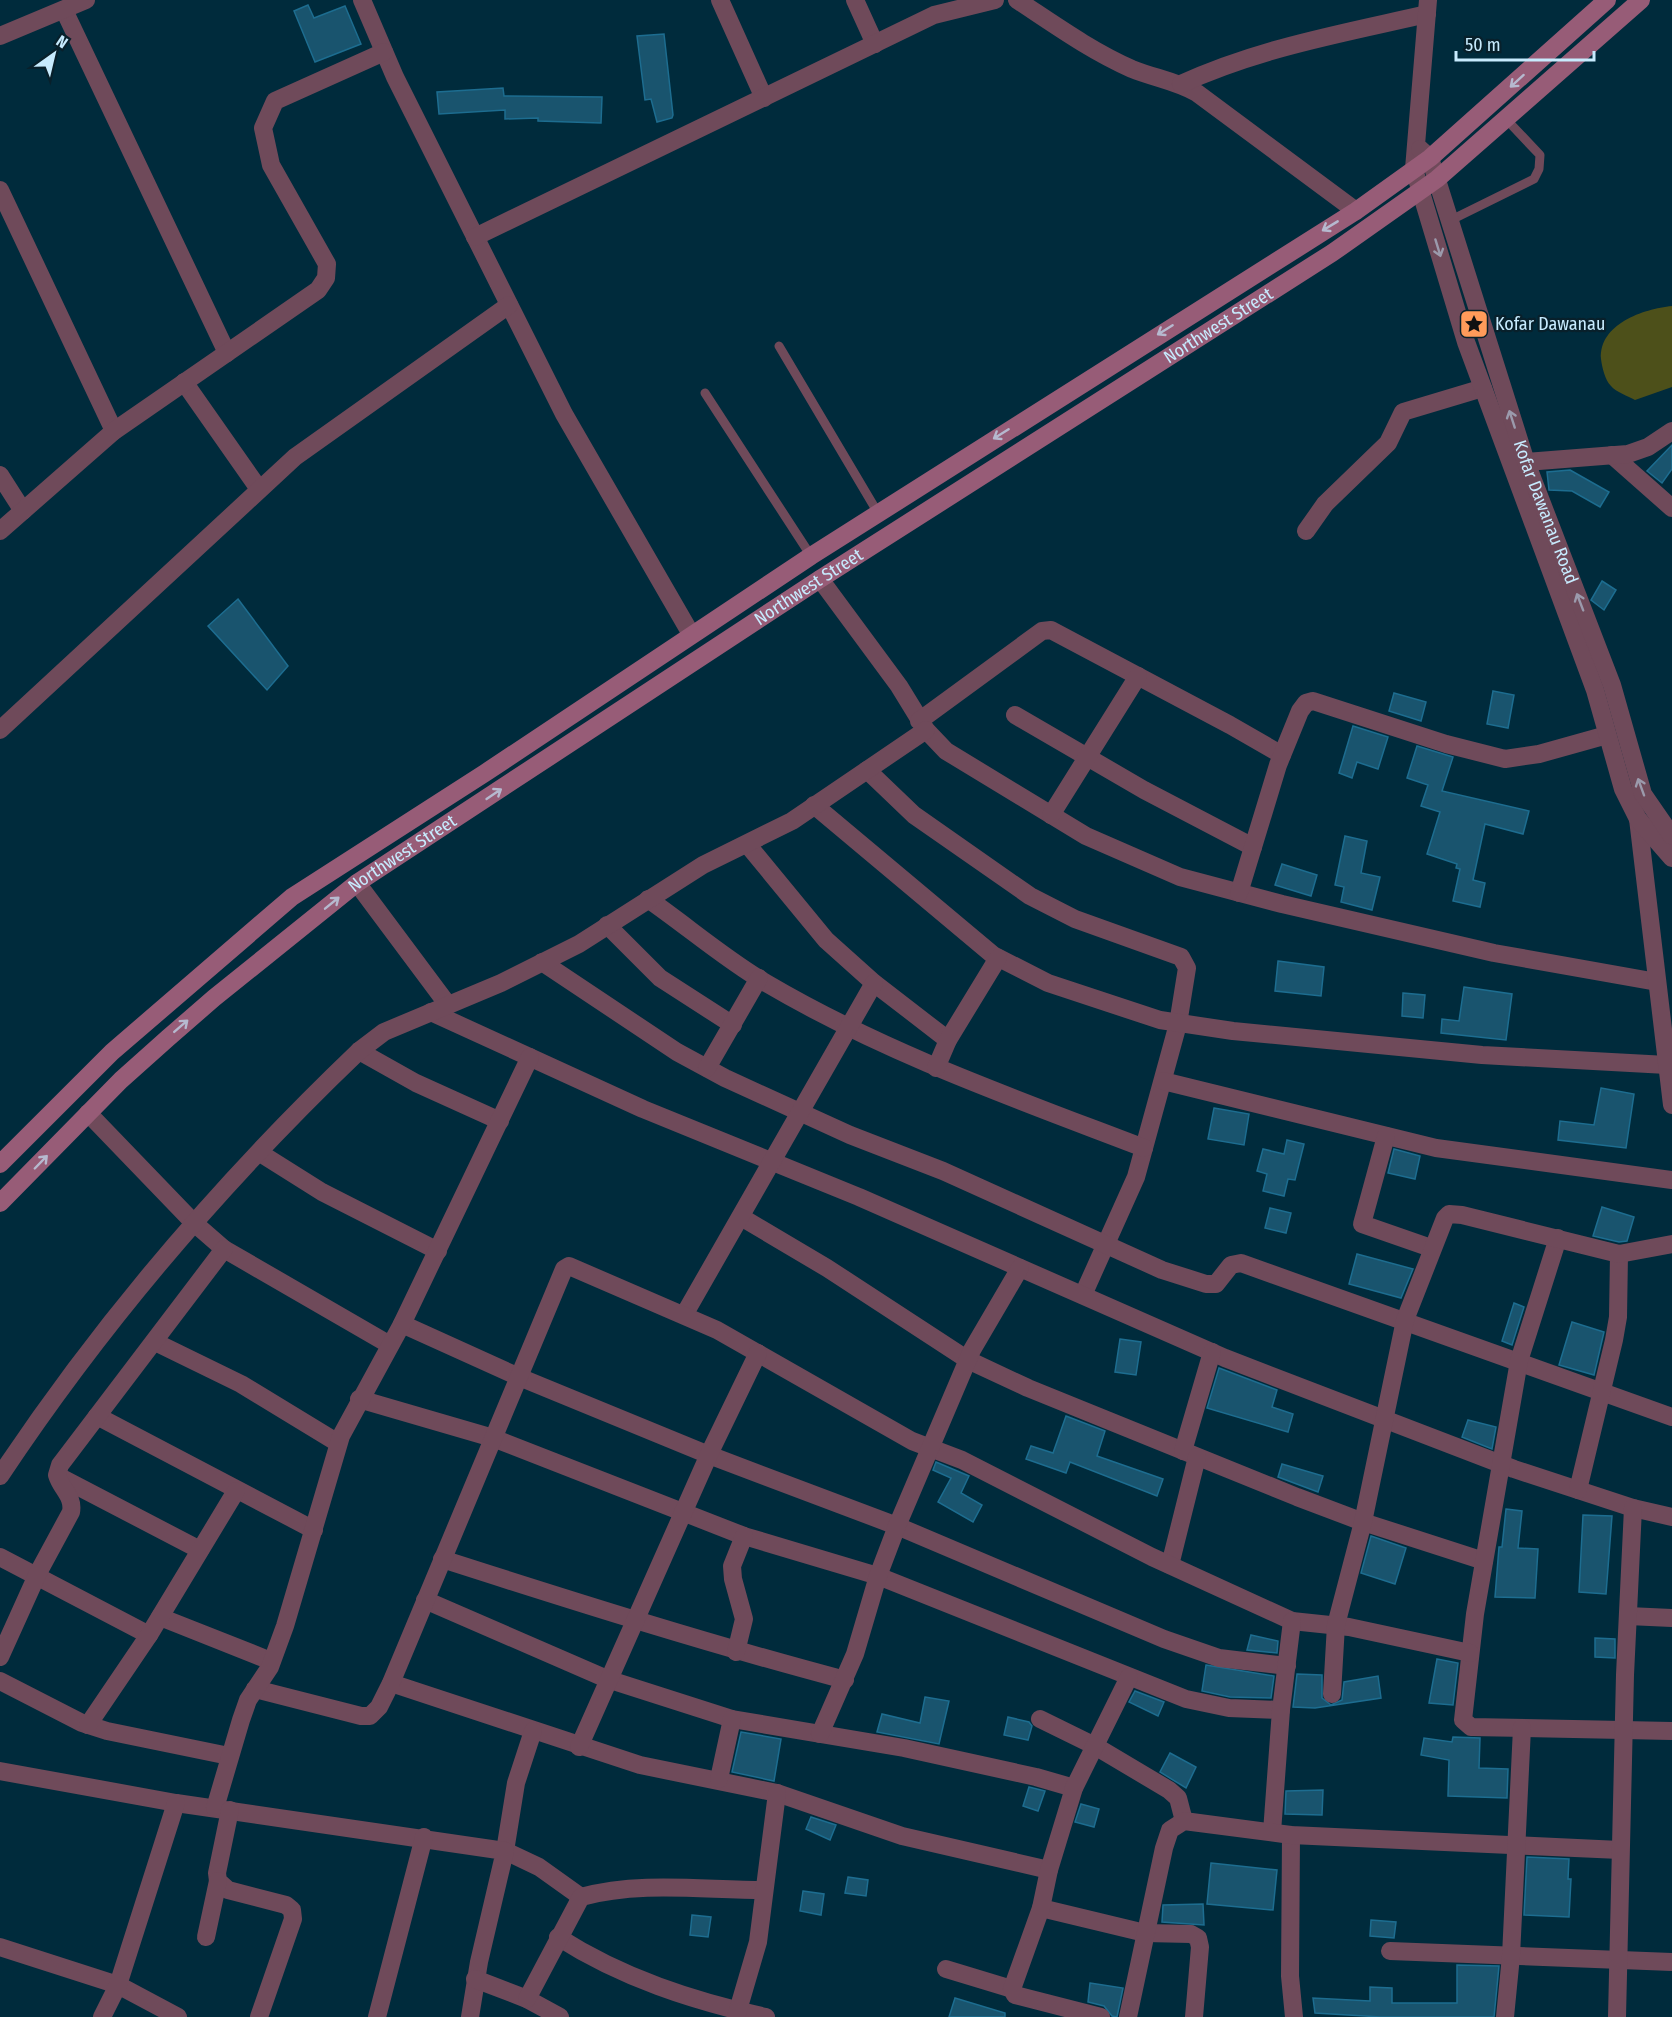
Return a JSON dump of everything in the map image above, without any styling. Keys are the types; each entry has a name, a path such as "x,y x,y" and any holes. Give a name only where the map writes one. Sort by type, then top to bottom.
{"main road":[{"name":"Northwest Street","path":"0,1164 112,1052 292,897 485,773 810,555 1356,211 1414,169 1423,152 1608,0"},
{"name":"Northwest Street","path":"0,1203 88,1113 214,998 357,883 820,579 1332,253 1421,192 1641,0"}],"street":[{"path":"0,36 87,0"},
{"path":"362,0 384,52 564,414 691,634"},
{"path":"720,0 764,98"},
{"path":"855,0 875,44"},
{"path":"475,237 934,15 995,0"},
{"path":"1017,0 1089,48 1134,69 1181,84 1356,211"},
{"path":"1181,84 1212,70 1271,51 1428,7 1423,152"},
{"path":"64,10 227,353"},
{"path":"0,531 114,430 318,290 326,278 327,264 271,165 263,128 275,101 384,52"},
{"name":"Kofar Dawanau Road","path":"1423,152 1437,179 1526,462 1603,688 1643,794 1672,836"},
{"path":"1414,169 1466,342 1603,688 1607,735 1623,789 1638,819 1672,858"},
{"path":"0,190 114,430"},
{"path":"0,730 294,457 509,305"},
{"path":"184,382 259,489"},
{"path":"1305,531 1325,504 1388,442 1404,412 1483,388"},
{"path":"1526,462 1629,454 1648,447 1672,431"},
{"path":"1612,455 1672,508"},
{"path":"0,476 22,511"},
{"path":"820,579 899,686 922,725 946,751 1086,836 1152,866 1239,893 1494,953 1657,982"},
{"path":"0,1476 100,1334 193,1222 359,1051 384,1032 579,944 703,865 775,831 867,770 1042,631 1051,630 1061,634 1282,755"},
{"path":"1051,815 1138,676"},
{"path":"1239,893 1282,755 1300,711 1306,703 1313,701 1446,744 1505,759 1539,754 1607,735"},
{"path":"1015,715 1087,758 1253,847"},
{"path":"867,770 914,815 1030,896 1075,919 1181,957 1187,968 1178,1024 1136,1177 1083,1295"},
{"path":"814,806 998,958 1048,983 1178,1024 1482,1055 1667,1065"},
{"path":"1638,819 1672,1105"},
{"path":"747,844 826,940 874,983 948,1040"},
{"path":"357,883 439,1009 530,1057 653,1113 773,1162 1212,1352 1383,1420 1502,1464 1633,1508 1672,1517"},
{"path":"648,899 759,978 849,1028 936,1068 1144,1148"},
{"path":"607,925 660,978 693,1002 733,1025"},
{"path":"936,1068 948,1040 998,958"},
{"path":"542,962 677,1052 707,1068 850,1135 943,1171 1162,1269 1206,1284 1216,1284 1231,1265 1241,1263 1672,1417"},
{"path":"707,1068 759,978"},
{"path":"684,1315 874,983"},
{"path":"359,1051 416,1083 500,1121"},
{"path":"206,1937 218,1881 229,1756 248,1700 272,1661 314,1530 338,1443 359,1399 402,1324 530,1057"},
{"path":"1163,1081 1436,1148 1672,1180"},
{"path":"88,1113 193,1222 224,1249 390,1345"},
{"path":"1386,1136 1362,1224 1431,1248"},
{"path":"260,1154 322,1192 438,1251"},
{"path":"1332,1694 1336,1625 1363,1522 1405,1320 1441,1223 1449,1214 1619,1254 1672,1244"},
{"path":"741,1217 828,1268 968,1360 1028,1388 1363,1522 1484,1561"},
{"path":"1558,1238 1519,1361 1484,1561 1470,1653 1463,1720 1471,1727 1672,1731"},
{"path":"0,1657 37,1577 71,1512 70,1496 57,1475 60,1465 224,1249"},
{"path":"1578,1490 1603,1392 1618,1317 1619,1254"},
{"path":"255,1689 361,1716 370,1716 378,1707 392,1683 564,1269 569,1266 684,1315 758,1353 887,1428 931,1447 1170,1565 1292,1621 1336,1625 1470,1653"},
{"path":"820,1734 845,1680 878,1576 897,1526 968,1360 1020,1268"},
{"path":"402,1324 519,1377 709,1455 897,1526 1061,1596 1206,1654 1287,1666"},
{"path":"155,1342 241,1384 338,1443"},
{"path":"1170,1565 1190,1454 1212,1352"},
{"path":"579,1747 633,1621 758,1353"},
{"path":"359,1399 493,1437 744,1536 878,1576 1194,1701 1229,1708 1281,1710"},
{"path":"97,1416 314,1530"},
{"path":"57,1475 200,1550"},
{"path":"88,1725 149,1635 236,1491"},
{"path":"1617,2017 1623,1731 1633,1508"},
{"path":"736,1652 744,1618 733,1579 732,1566 744,1536"},
{"path":"0,1557 149,1635"},
{"path":"442,1558 633,1621 736,1652 845,1680"},
{"path":"425,1600 607,1679 732,1719 904,1748 1036,1777 1074,1788"},
{"path":"1628,1616 1672,1618"},
{"path":"160,1617 272,1661"},
{"path":"1272,1832 1281,1710 1292,1621"},
{"path":"1101,2017 1020,1998 1012,1989 1041,1908 1049,1870 1074,1788 1129,1677"},
{"path":"0,1681 88,1725 229,1756"},
{"path":"392,1683 579,1747 640,1765 719,1779 777,1793 902,1836 1049,1870"},
{"path":"719,1779 732,1719"},
{"path":"1040,1719 1095,1746 1169,1790 1178,1798 1184,1821"},
{"path":"1505,2017 1511,1956 1514,1846 1522,1728"},
{"path":"470,2017 475,1979 505,1851 516,1783 533,1731"},
{"path":"0,1771 176,1803 424,1837 505,1851 539,1867 580,1897"},
{"path":"737,2014 758,1942 777,1793"},
{"path":"102,2017 118,1985 176,1803"},
{"path":"1128,2017 1167,1839 1170,1830 1184,1821 1291,1835 1620,1851"},
{"path":"1291,1835 1290,1977 1294,2017"},
{"path":"377,2017 424,1837"},
{"path":"218,1881 228,1890 286,1905 292,1910 293,1919 259,2017"},
{"path":"527,2000 580,1897 604,1891 651,1886 764,1890"},
{"path":"1041,1908 1145,1933 1191,1934 1198,1938 1200,1947 1194,2017"},
{"path":"558,1936 595,1960 637,1980 737,2014 766,2017"},
{"path":"0,1947 118,1985 178,2017"},
{"path":"1390,1951 1672,1962"},
{"path":"946,1969 1012,1989"},
{"path":"475,1979 527,2000 560,2017"}],"lane":[{"path":"1449,221 1534,179 1539,169 1540,155 1505,118"},
{"path":"779,346 878,513"},
{"path":"705,393 810,555"}],"shaded area":[{"path":"1672,306 1672,387 1635,400 1616,390 1607,380 1601,362 1602,347 1607,336 1625,320 1648,311"}],"building":[{"path":"308,5 314,18 345,6 361,44 315,62 294,11"},
{"path":"664,34 673,115 672,118 657,122 651,99 645,100 637,36"},
{"path":"503,88 504,96 602,97 601,123 538,121 538,118 505,119 505,110 439,114 437,92"},
{"path":"1672,445 1672,469 1662,483 1647,471"},
{"path":"1570,470 1609,492 1600,507 1572,491 1549,490 1547,472"},
{"path":"1602,581 1616,590 1604,610 1591,600"},
{"path":"238,599 288,666 267,690 208,626"},
{"path":"1493,691 1514,695 1508,728 1487,724"},
{"path":"1394,693 1426,702 1421,721 1389,711"},
{"path":"1353,726 1388,737 1378,769 1357,762 1352,778 1339,773"},
{"path":"1417,746 1453,757 1442,791 1529,811 1523,834 1485,824 1473,880 1485,883 1480,907 1453,901 1460,869 1456,868 1457,864 1427,854 1440,812 1421,806 1428,785 1407,778"},
{"path":"1345,836 1367,841 1361,873 1380,877 1372,910 1341,902 1344,887 1335,885"},
{"path":"1282,864 1317,875 1311,896 1275,885"},
{"path":"1278,961 1324,967 1321,996 1275,991"},
{"path":"1464,987 1512,994 1506,1040 1441,1033 1442,1019 1459,1021"},
{"path":"1403,993 1425,995 1423,1018 1402,1016"},
{"path":"1601,1088 1634,1094 1626,1148 1558,1140 1560,1121 1594,1125"},
{"path":"1214,1108 1249,1114 1244,1145 1208,1139"},
{"path":"1287,1140 1304,1144 1295,1180 1288,1179 1284,1196 1263,1191 1267,1174 1257,1171 1263,1149 1284,1154"},
{"path":"1394,1149 1420,1156 1415,1179 1388,1173"},
{"path":"1602,1207 1634,1217 1627,1241 1619,1242 1593,1236"},
{"path":"1270,1208 1291,1213 1286,1233 1265,1228"},
{"path":"1357,1254 1413,1269 1401,1298 1349,1284"},
{"path":"1514,1303 1524,1307 1512,1345 1502,1341"},
{"path":"1572,1322 1604,1332 1594,1375 1559,1365"},
{"path":"1120,1339 1141,1342 1136,1375 1115,1372"},
{"path":"1219,1368 1277,1390 1272,1407 1293,1414 1288,1432 1207,1408"},
{"path":"1066,1416 1105,1431 1097,1456 1163,1479 1157,1496 1070,1462 1066,1473 1026,1459 1031,1446 1053,1453"},
{"path":"1468,1420 1496,1427 1492,1449 1462,1437"},
{"path":"936,1462 969,1476 961,1493 982,1505 973,1522 938,1502 951,1478 933,1470"},
{"path":"1282,1464 1323,1476 1318,1492 1278,1477"},
{"path":"1506,1509 1522,1511 1518,1548 1538,1549 1535,1598 1495,1597 1499,1547 1502,1547"},
{"path":"1583,1515 1612,1516 1606,1594 1579,1592"},
{"path":"1371,1536 1406,1548 1395,1584 1361,1573"},
{"path":"1251,1635 1278,1641 1277,1653 1247,1650"},
{"path":"1595,1638 1615,1639 1615,1658 1595,1657"},
{"path":"1437,1659 1458,1663 1453,1705 1429,1703"},
{"path":"1206,1665 1274,1676 1271,1698 1230,1697 1202,1691"},
{"path":"1297,1674 1322,1675 1322,1698 1331,1705 1342,1700 1344,1682 1378,1676 1381,1698 1315,1708 1293,1707"},
{"path":"1135,1691 1164,1702 1158,1716 1129,1702"},
{"path":"925,1697 949,1701 939,1744 877,1732 882,1714 920,1723"},
{"path":"1008,1717 1029,1722 1032,1726 1028,1740 1004,1735"},
{"path":"741,1732 781,1739 774,1781 732,1772"},
{"path":"1453,1737 1480,1738 1479,1768 1508,1769 1507,1798 1448,1796 1449,1760 1421,1755 1424,1738 1452,1742"},
{"path":"1170,1753 1196,1767 1186,1788 1160,1772"},
{"path":"1029,1787 1045,1791 1038,1811 1023,1806"},
{"path":"1323,1790 1322,1815 1285,1814 1286,1791"},
{"path":"1081,1804 1099,1809 1094,1827 1075,1822"},
{"path":"811,1817 836,1825 830,1840 806,1829"},
{"path":"1527,1857 1569,1859 1568,1879 1571,1879 1569,1917 1524,1915"},
{"path":"1211,1863 1277,1870 1273,1910 1207,1904"},
{"path":"848,1877 868,1880 866,1896 845,1893"},
{"path":"803,1891 824,1894 821,1915 800,1911"},
{"path":"1203,1904 1204,1925 1162,1922 1163,1905"},
{"path":"692,1915 711,1917 708,1937 690,1935"},
{"path":"1371,1920 1396,1922 1394,1938 1370,1936"},
{"path":"1457,1965 1499,1966 1494,2017 1381,2017 1315,2013 1313,1998 1370,2001 1370,1987 1392,1988 1392,2003 1457,2003"},
{"path":"1090,1983 1123,1988 1117,2017 1112,2016 1104,2006 1088,2002"},
{"path":"955,1998 1005,2013 1005,2017 949,2017"}],"place":[{"name":"Kofar Dawanau","path":"1474,324"}]}
